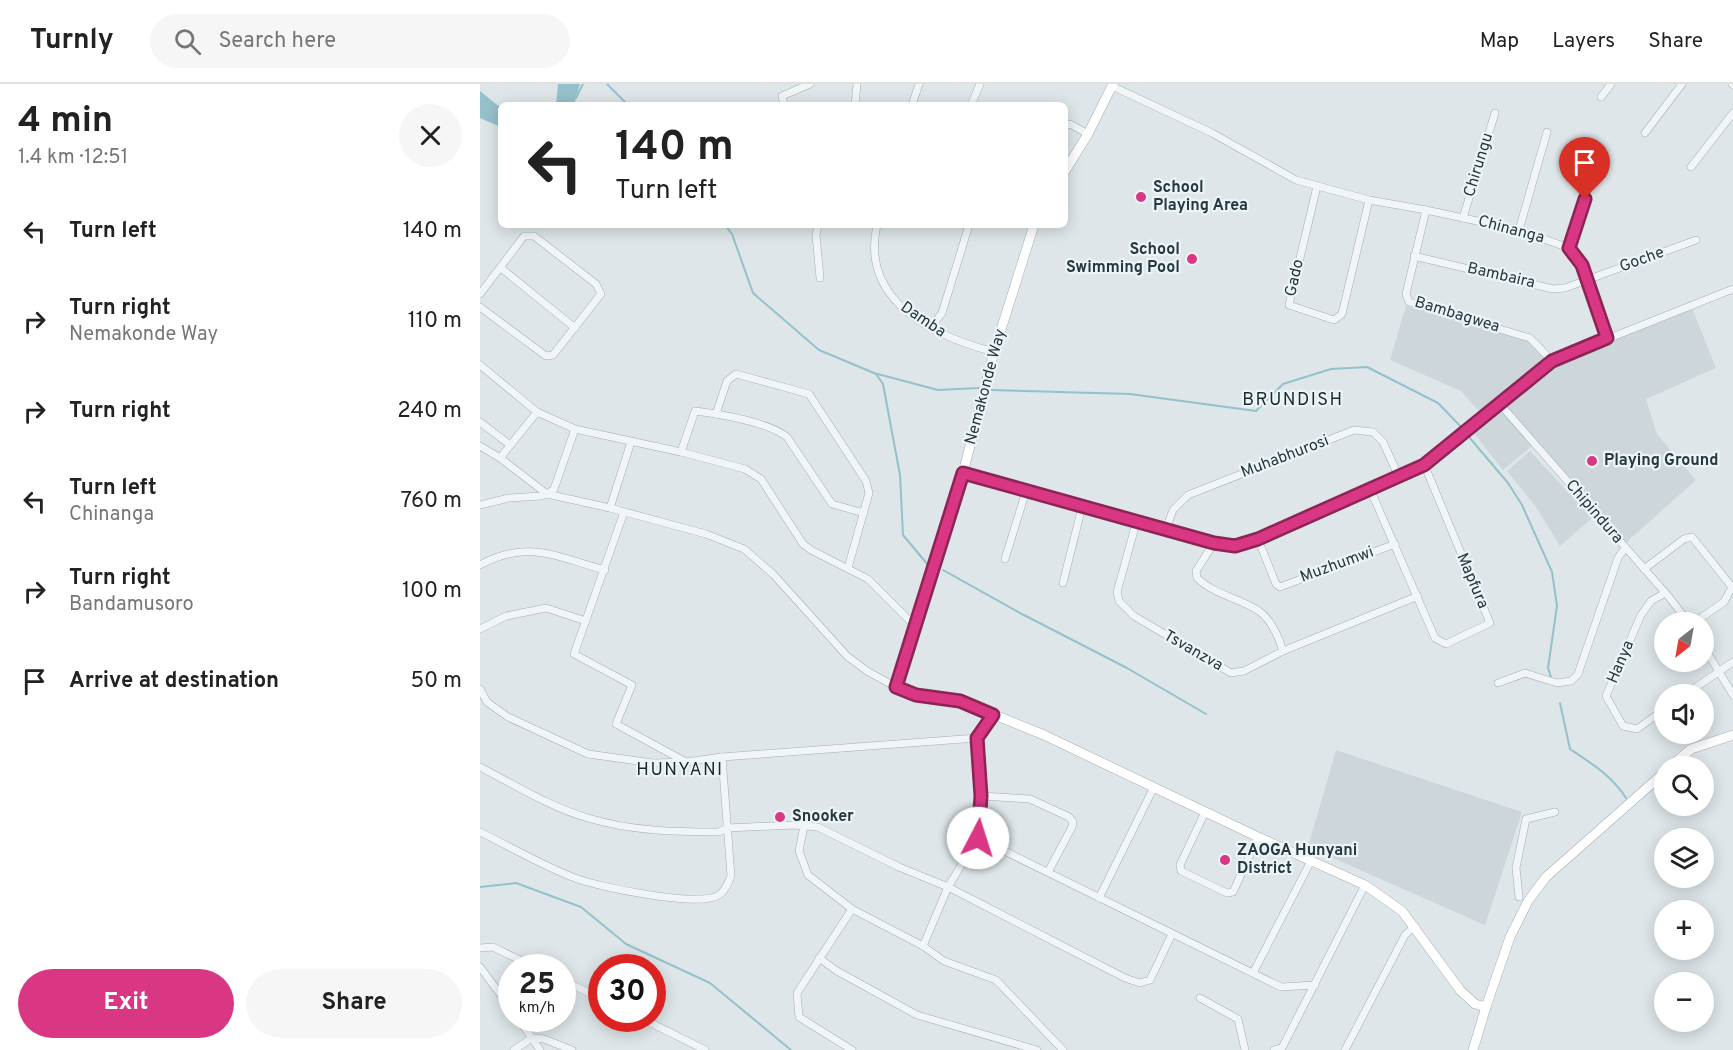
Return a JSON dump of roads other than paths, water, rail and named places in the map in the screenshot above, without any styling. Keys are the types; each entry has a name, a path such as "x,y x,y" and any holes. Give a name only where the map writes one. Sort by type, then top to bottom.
{"street":[{"path":"783,102 782,96 810,84"},
{"path":"855,102 857,84"},
{"path":"913,102 919,84"},
{"path":"972,102 980,84"},
{"path":"1601,97 1611,84"},
{"path":"1645,133 1682,84"},
{"path":"1068,166 1089,134 1112,85"},
{"name":"Chinanga","path":"1112,85 1212,133 1296,180 1369,200 1519,230 1569,248"},
{"name":"Chirungu","path":"1463,218 1495,113"},
{"path":"1691,167 1733,113"},
{"path":"1068,125 1089,134"},
{"path":"1519,230 1547,132"},
{"path":"1589,183 1569,248 1582,265 1607,338"},
{"name":"Gado","path":"1317,186 1289,305 1334,320 1342,314 1369,200"},
{"name":"Bambagwea","path":"1426,210 1406,294 1409,302 1530,338 1552,361"},
{"path":"817,228 820,278"},
{"name":"Damba","path":"876,228 873,243 879,277 894,300 930,328 949,338 994,352"},
{"path":"930,328 942,313 968,228"},
{"name":"Nemakonde Way","path":"896,687 963,473 994,352 1033,228"},
{"path":"480,294 524,236 534,236 596,284 601,294 553,355 546,356 480,307"},
{"name":"Goche","path":"1587,280 1696,240"},
{"name":"Bambaira","path":"1414,256 1553,289 1565,288 1587,280"},
{"path":"501,268 575,328"},
{"path":"963,473 1214,543 1235,546 1258,539 1424,465 1552,361 1733,289"},
{"path":"480,365 537,412 574,429 681,452 746,469 761,479 803,544 868,579 916,627"},
{"path":"716,414 727,381 736,374 809,394 866,481 869,493 848,568"},
{"name":"Chipindura","path":"1499,403 1680,612"},
{"path":"681,452 695,411 778,429 788,437 832,504 864,513"},
{"path":"500,458 537,412"},
{"path":"480,422 510,445"},
{"path":"548,494 554,489 574,429"},
{"name":"Muhabhurosi","path":"1166,529 1173,510 1188,495 1354,430 1372,432 1383,442 1399,477"},
{"path":"610,508 631,442"},
{"path":"480,446 548,494"},
{"name":"Mapfura","path":"1370,489 1435,638 1446,644 1490,624 1424,465"},
{"path":"1005,559 1026,491"},
{"path":"480,505 509,498 548,494 706,534 744,549 773,574 847,656 867,671 896,687 916,695 960,701 1044,735 1258,837 1365,885 1402,911 1460,990 1475,1004 1485,1006"},
{"path":"1063,583 1082,507"},
{"path":"624,512 574,654 632,685 616,724 686,762"},
{"name":"Tsvanzva","path":"1137,520 1117,592 1119,601 1134,616 1231,673 1244,671 1283,651 1418,596"},
{"path":"1644,569 1684,539 1692,537 1732,587 1724,602 1710,612"},
{"name":"Muzhumwi","path":"1258,539 1276,584 1280,587 1395,544"},
{"path":"1214,543 1196,571 1197,578 1207,588 1260,612 1279,637 1283,651"},
{"path":"1498,683 1525,673 1557,683 1570,681 1578,674 1618,558 1625,548"},
{"path":"480,565 510,552 534,550 605,570"},
{"name":"Hanya","path":"1654,717 1637,729 1623,726 1606,696 1641,615 1651,601 1665,593"},
{"path":"480,629 506,616 546,608 586,621"},
{"path":"1700,684 1733,662"},
{"path":"1714,663 1733,695"},
{"path":"480,689 487,702 508,717 588,754 653,763 977,738"},
{"path":"923,946 948,887 978,838 981,796 977,738 993,715"},
{"path":"1682,756 1691,748 1733,735"},
{"path":"480,832 573,878 600,887 666,897 703,899 718,896 727,887 731,876 722,757"},
{"path":"480,767 546,801 588,818 656,831 719,832 728,828 818,827 899,867 948,887 1125,978 1140,983 1150,980 1172,934"},
{"path":"1473,1050 1485,1006 1510,937 1528,901 1546,877 1654,782"},
{"path":"1099,898 1154,787"},
{"path":"981,796 1030,799 1070,817 1073,822 1072,827 1048,872"},
{"path":"1205,812 1180,865 1181,871 1227,893 1233,891 1258,837"},
{"path":"1519,897 1516,868 1526,819 1555,812"},
{"path":"804,826 799,851 808,875 852,909 923,946 944,961 996,980 1063,1050"},
{"path":"978,838 1281,987 1315,985"},
{"path":"1253,973 1311,861"},
{"path":"1280,1049 1365,885"},
{"path":"852,909 797,993 799,1017 852,1050"},
{"path":"1345,1050 1405,935 1415,926"},
{"path":"480,948 494,947 508,954"},
{"path":"819,958 837,971 918,1015 1037,1050"},
{"path":"480,967 498,991"},
{"path":"1200,998 1238,1019 1245,1050"},
{"path":"666,1030 705,1050"},
{"path":"528,1032 540,1050"},
{"path":"514,1050 532,1038 544,1039 572,1050"}],"water":[{"path":"558,84 580,84 575,102 556,102"},
{"path":"480,91 498,106 498,126 480,118"}],"waterway":[{"path":"576,98 583,84"},
{"path":"607,84 625,102"},
{"path":"727,228 732,234 753,293 819,350 874,373 938,390 979,388"},
{"path":"991,390 1130,394 1256,411 1283,384 1331,369 1367,367 1438,403 1463,429"},
{"path":"876,374 883,384 900,475 903,535 928,565"},
{"path":"1469,437 1508,483 1522,505 1552,572 1557,606 1548,668 1551,677"},
{"path":"943,570 1127,668 1206,714"},
{"path":"1560,703 1570,749 1608,777 1626,798"},
{"path":"480,887 516,883 581,907 626,944 710,983 791,1050"}],"place":[{"name":"School Playing Area","path":"1141,197"},
{"name":"School Swimming Pool","path":"1192,259"},
{"name":"Playing Ground","path":"1592,461"},
{"name":"Snooker","path":"780,817"},
{"name":"ZAOGA Hunyani District","path":"1225,860"}],"district":[{"name":"BRUNDISH","path":"1293,400"},
{"name":"HUNYANI","path":"680,770"}]}
